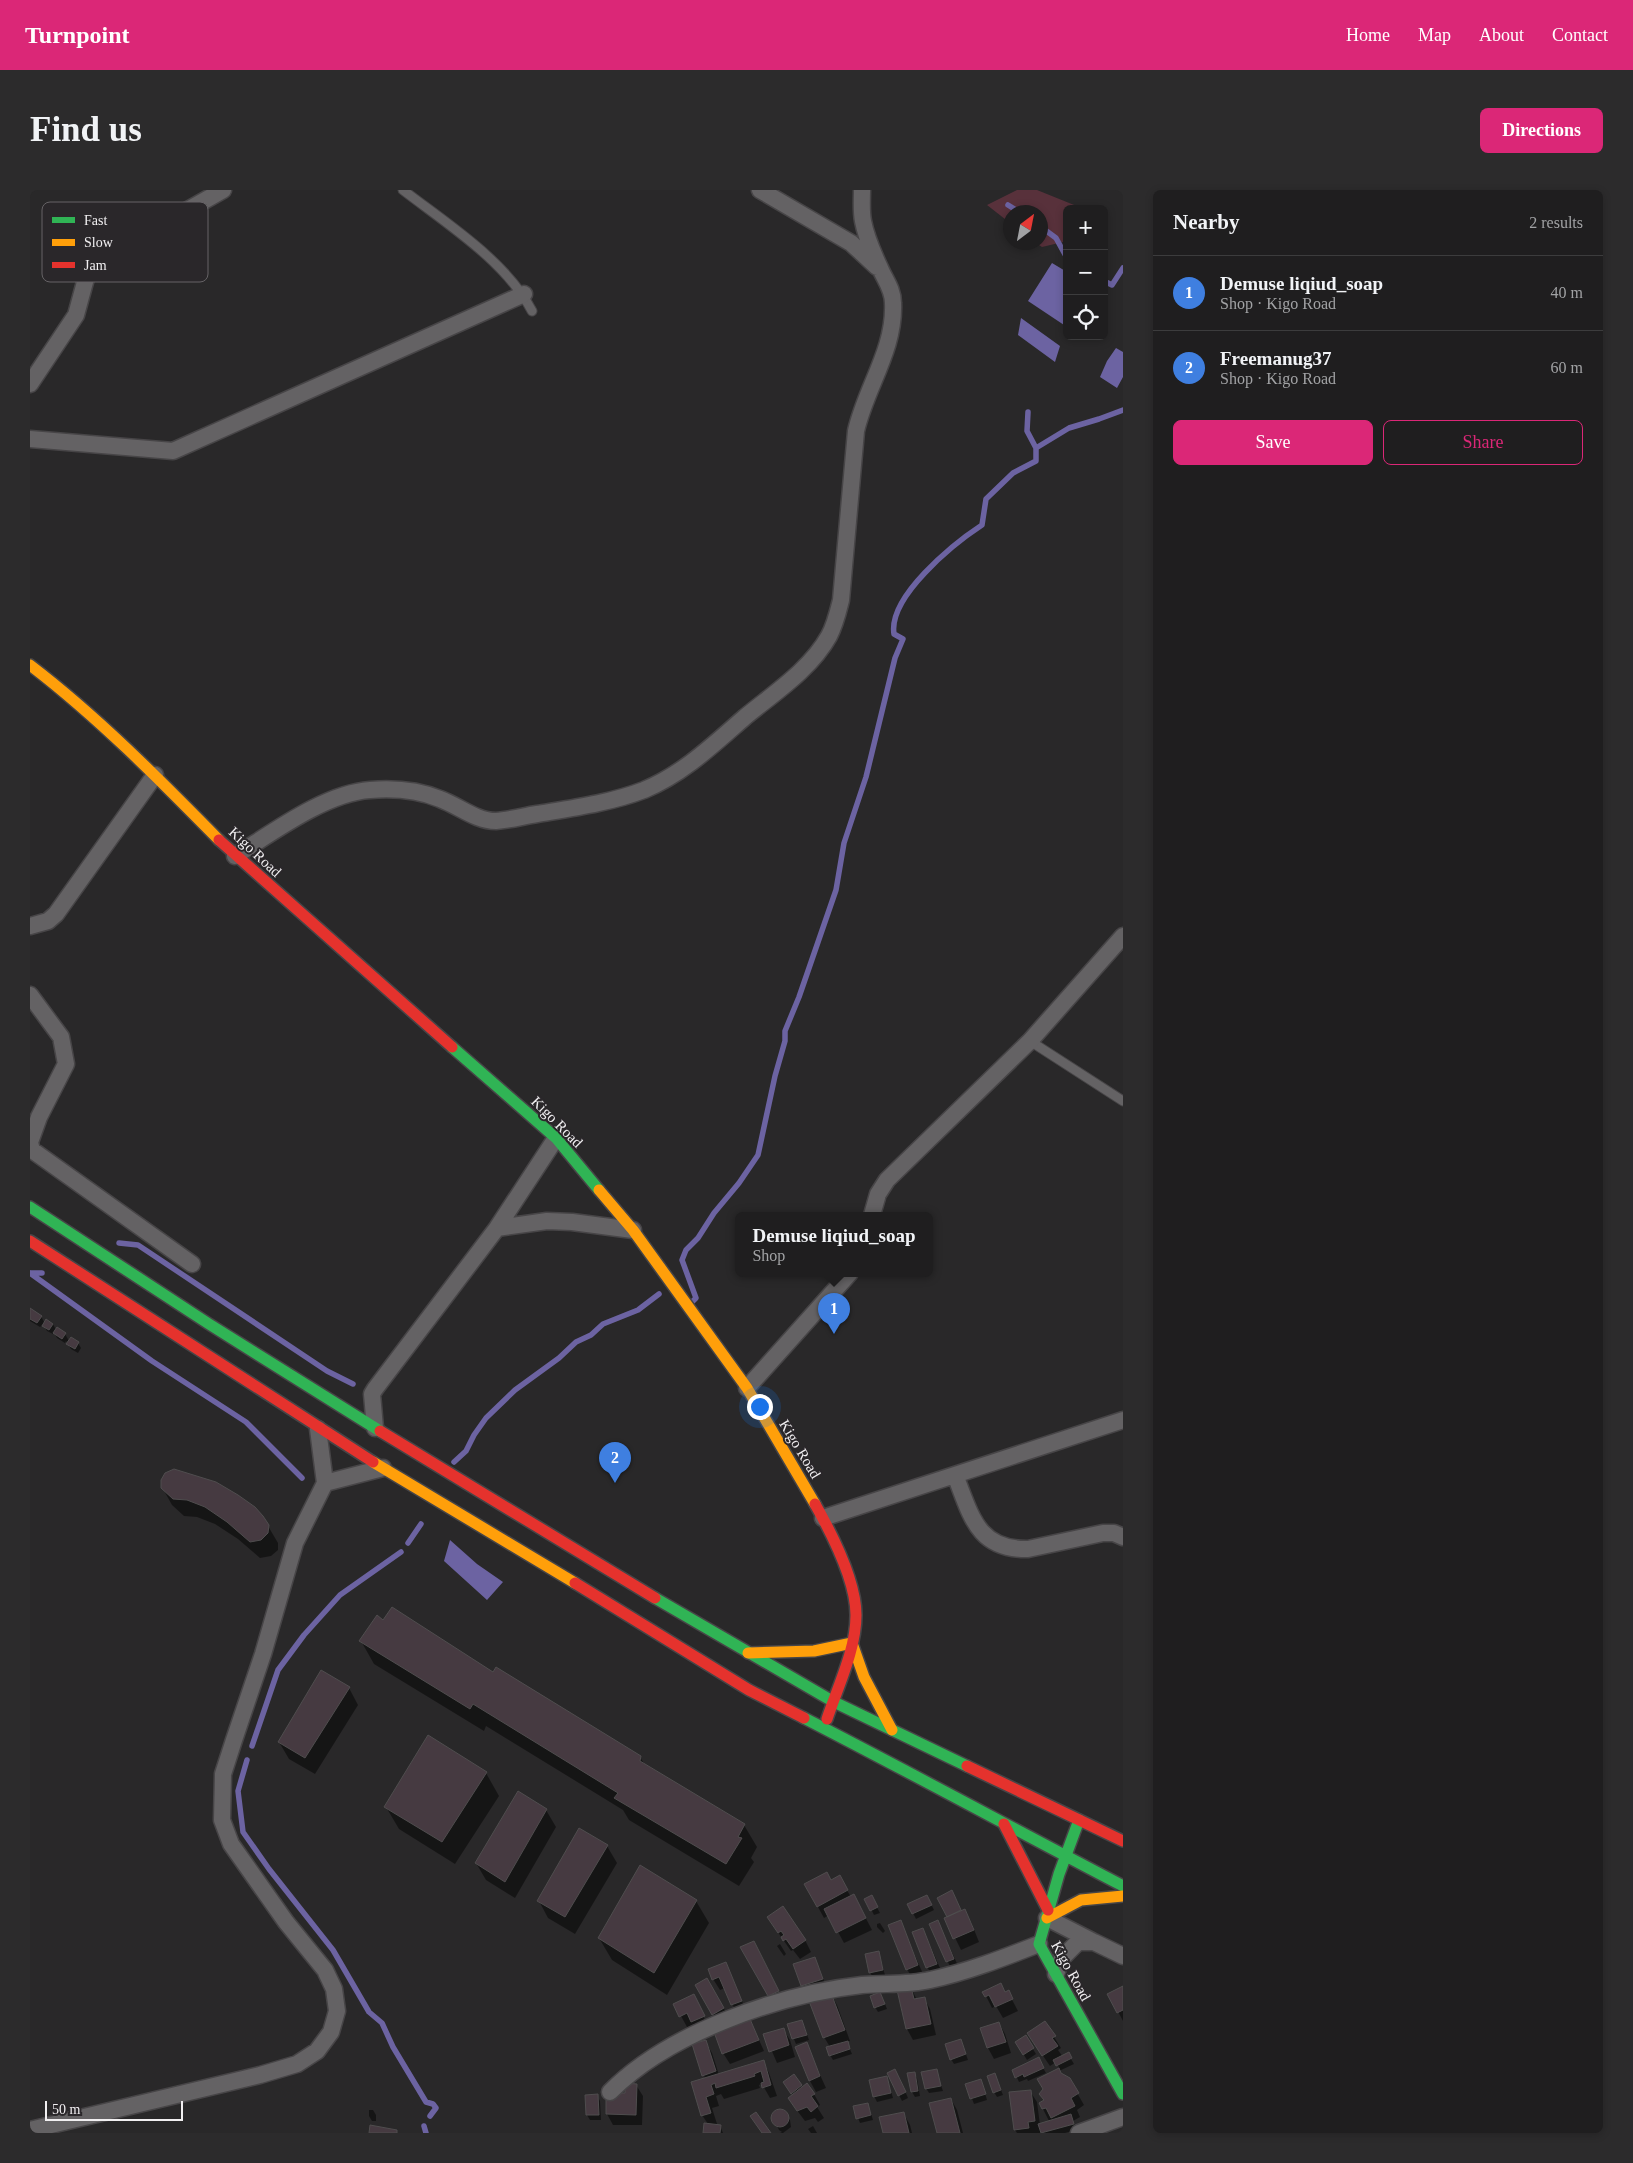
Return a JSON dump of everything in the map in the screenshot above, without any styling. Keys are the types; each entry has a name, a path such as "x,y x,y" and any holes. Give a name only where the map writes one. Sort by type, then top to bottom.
{"main road":[{"name":"Kigo Road","path":"30,665 56,684 155,774 235,856 556,1138 633,1230 747,1388 823,1518 854,1592 856,1616 852,1643 834,1702 823,1728"},
{"path":"30,1207 201,1319 338,1405 688,1618 834,1702 1123,1841"},
{"path":"30,1241 318,1429 749,1690 941,1788 1004,1824 1123,1886"},
{"path":"748,1652 793,1653 828,1649 852,1643 864,1677 892,1730"},
{"name":"Kigo Road","path":"1079,1820 1039,1944 1123,2094"},
{"path":"1004,1824 1048,1914 1081,1900 1123,1896"}],"street":[{"path":"202,202 223,190"},
{"path":"760,190 851,243 880,270"},
{"path":"235,856 306,812 350,794 369,790 401,789 416,792 441,799 475,816 496,821 576,808 625,796 645,789 686,767 799,673 829,636 841,600 858,419 885,356 892,320 894,303 891,287 880,270 863,220 862,190"},
{"path":"30,384 76,315 85,282"},
{"path":"30,439 172,451 524,294"},
{"path":"30,926 48,921 56,914 155,774"},
{"path":"873,1212 878,1194 887,1180 1030,1041 1123,936"},
{"path":"30,994 60,1037 66,1064 39,1117 30,1142 32,1150 192,1264"},
{"path":"338,1405 372,1394 497,1228 556,1138"},
{"path":"497,1228 547,1221 572,1222 633,1230"},
{"path":"747,1388 846,1277"},
{"path":"372,1394 375,1428"},
{"path":"823,1518 1123,1420"},
{"path":"30,2130 260,2075 297,2064 317,2051 331,2032 337,2011 334,1988 328,1976 286,1922 231,1844 222,1820 221,1800 224,1774 263,1654 295,1542 325,1483 318,1429"},
{"path":"325,1483 383,1468"},
{"path":"955,1475 974,1521 986,1537 994,1543 1019,1549 1028,1549 1104,1533 1114,1533 1123,1537"},
{"path":"1048,1914 1094,1942 1123,1956"},
{"path":"1056,1974 1062,1958 1078,1942 1094,1942"},
{"path":"610,2092 634,2070 661,2051 693,2035 754,2011 800,1997 862,1986 928,1981 989,1963 1039,1944"},
{"path":"1079,2133 1123,2117"}],"lane":[{"path":"403,190 482,252 524,294 532,311"},
{"path":"1030,1041 1123,1100"}],"shaded area":[{"path":"1017,190 1037,190 1074,205 1063,205 1063,242 1048,246 1048,205 1003,205 1003,218 987,205"},
{"path":"1052,263 1063,270 1063,324 1028,301"},
{"path":"1021,318 1060,346 1055,362 1018,335"},
{"path":"1116,348 1123,352 1123,377 1117,388 1100,377 1107,361"},
{"path":"450,1540 477,1564 503,1582 487,1600 444,1561"}],"building":[{"path":"30,1308 42,1316 37,1323 30,1319"},
{"path":"46,1319 53,1324 49,1330 42,1326"},
{"path":"57,1327 66,1333 62,1339 53,1333"},
{"path":"71,1337 79,1342 75,1349 66,1344"},
{"path":"174,1469 216,1482 238,1495 255,1507 263,1516 269,1525 268,1533 261,1540 250,1542 227,1522 205,1507 187,1500 173,1499 161,1488 161,1480 165,1473"},
{"path":"392,1607 493,1672 496,1667 641,1756 640,1761 745,1824 738,1837 742,1838 726,1864 614,1798 618,1793 473,1704 470,1709 359,1641 377,1615 383,1620"},
{"path":"321,1670 350,1687 305,1758 278,1742"},
{"path":"428,1735 487,1772 442,1842 384,1807"},
{"path":"518,1791 547,1809 505,1882 475,1863"},
{"path":"579,1828 608,1845 565,1917 537,1901"},
{"path":"640,1865 697,1900 654,1973 598,1938"},
{"path":"827,1872 831,1880 840,1875 848,1890 817,1907 804,1884"},
{"path":"952,1890 961,1910 947,1917 937,1898"},
{"path":"854,1894 866,1918 836,1933 824,1909"},
{"path":"872,1895 878,1907 870,1911 864,1899"},
{"path":"927,1895 932,1905 912,1914 907,1904"},
{"path":"783,1906 806,1940 793,1949 786,1939 783,1941 781,1937 784,1935 781,1931 778,1933 767,1917"},
{"path":"965,1909 974,1930 953,1939 944,1918"},
{"path":"901,1920 918,1965 906,1970 888,1925"},
{"path":"938,1920 954,1959 946,1962 929,1924"},
{"path":"923,1928 937,1964 926,1968 912,1932"},
{"path":"754,1941 779,1991 768,1996 740,1947"},
{"path":"879,1951 883,1970 869,1973 865,1954"},
{"path":"815,1957 823,1979 801,1986 793,1964"},
{"path":"726,1962 742,2001 731,2005 719,1977 712,1980 708,1969"},
{"path":"707,1978 724,2008 712,2015 695,1985"},
{"path":"1001,1983 1005,1992 1009,1990 1013,1999 995,2007 989,1995 985,1997 982,1992"},
{"path":"1123,1986 1123,2010 1117,2013 1107,1994"},
{"path":"911,1987 914,1999 925,1997 931,2024 906,2029 897,1990"},
{"path":"880,1992 885,2004 874,2008 870,1996"},
{"path":"831,1993 845,2030 823,2038 809,2001"},
{"path":"694,1994 705,2016 691,2022 687,2013 679,2017 673,2004"},
{"path":"750,2019 759,2040 722,2054 714,2032"},
{"path":"802,2020 807,2035 792,2039 787,2024"},
{"path":"1045,2021 1056,2036 1052,2038 1058,2046 1042,2056 1027,2033"},
{"path":"999,2022 1006,2042 987,2048 980,2028"},
{"path":"784,2028 789,2045 769,2052 763,2034"},
{"path":"1026,2035 1034,2048 1023,2055 1015,2042"},
{"path":"961,2039 966,2054 950,2060 945,2044"},
{"path":"706,2040 716,2071 702,2076 692,2044"},
{"path":"848,2041 850,2049 829,2056 826,2047"},
{"path":"807,2042 820,2076 809,2081 795,2047"},
{"path":"1069,2052 1072,2058 1056,2066 1053,2060"},
{"path":"1039,2057 1044,2068 1024,2077 1023,2074 1015,2078 1012,2070"},
{"path":"764,2060 771,2085 762,2088 761,2083 764,2082 761,2071 754,2074 755,2076 716,2088 715,2083 711,2085 714,2094 706,2097 711,2113 701,2116 691,2082"},
{"path":"1059,2068 1061,2073 1070,2078 1079,2093 1071,2098 1075,2106 1051,2118 1046,2108 1042,2109 1039,2103 1044,2100 1039,2094 1043,2089 1037,2079"},
{"path":"895,2069 906,2092 898,2096 887,2073"},
{"path":"937,2069 941,2086 925,2089 921,2072"},
{"path":"915,2072 918,2091 911,2092 907,2073"},
{"path":"995,2073 1001,2090 993,2093 987,2076"},
{"path":"794,2074 802,2085 791,2094 783,2082"},
{"path":"887,2076 891,2093 873,2097 869,2080"},
{"path":"981,2079 986,2094 970,2099 965,2084"},
{"path":"625,2083 637,2084 636,2115 606,2114 606,2100 612,2100 612,2093 625,2093"},
{"path":"807,2083 815,2094 811,2096 818,2106 811,2112 807,2107 797,2111 788,2098"},
{"path":"1031,2090 1035,2121 1028,2122 1029,2128 1014,2130 1009,2092"},
{"path":"598,2094 599,2115 586,2115 585,2095"},
{"path":"951,2098 960,2133 937,2133 929,2103"},
{"path":"868,2103 871,2115 856,2119 853,2106"},
{"path":"780,2109 786,2112 789,2118 786,2124 780,2127 774,2124 771,2118 774,2112"},
{"path":"756,2112 771,2133 762,2133 750,2116"},
{"path":"904,2112 909,2133 883,2133 879,2117"},
{"path":"1071,2114 1074,2124 1041,2133 1038,2124"},
{"path":"704,2123 721,2125 720,2133 703,2133"},
{"path":"370,2125 397,2130 397,2133 369,2133"}],"waterway":[{"path":"1048,232 1056,238 1063,251"},
{"path":"1108,283 1112,285 1123,268"},
{"path":"1036,448 1069,428 1123,410"},
{"path":"692,1302 696,1298 682,1260 686,1250 698,1238 714,1213 739,1183 758,1155 775,1076 785,1041 785,1031 799,997 836,890 844,843 866,777 895,658 903,639 894,634 895,619 901,604 925,573 955,545 982,525 986,499 1013,473 1036,461 1036,448 1027,431 1028,412"},
{"path":"119,1243 138,1245 327,1371 353,1384"},
{"path":"30,1273 152,1361 246,1422 302,1478"},
{"path":"30,1273 42,1273"},
{"path":"454,1462 466,1451 486,1418 515,1390 559,1358 576,1342 591,1335 603,1324 638,1310 659,1294"},
{"path":"408,1543 421,1524"},
{"path":"252,1746 278,1670 304,1635 340,1595 401,1552"},
{"path":"247,1760 238,1791 243,1832 269,1869 333,1950 369,2012 382,2023 393,2047 426,2102 433,2104 436,2108 430,2116"},
{"path":"424,2126 426,2133"}],"traffic: fast":[{"path":"452,1047 556,1138 599,1190"},
{"path":"30,1207 209,1324 380,1431"},
{"path":"655,1598 834,1702 967,1766"},
{"path":"804,1718 1123,1886"},
{"path":"1079,1820 1059,1874 1039,1944 1123,2094"}],"traffic: slow":[{"path":"30,665 104,727 219,840"},
{"path":"599,1190 633,1230 747,1388 815,1504"},
{"path":"373,1462 575,1583"},
{"path":"748,1653 814,1651 852,1643 864,1677 892,1730"},
{"path":"1047,1918 1081,1900 1123,1896"}],"traffic: jam":[{"path":"219,840 452,1047"},
{"path":"30,1241 373,1462"},
{"path":"380,1431 655,1598"},
{"path":"815,1504 829,1529 848,1573 856,1615 850,1655 827,1719"},
{"path":"575,1583 749,1690 804,1718"},
{"path":"967,1766 1123,1841"},
{"path":"1004,1824 1048,1910"}],"place":[{"name":"Demuse liqiud_soap","path":"834,1334"},
{"name":"Freemanug37","path":"615,1483"}]}
